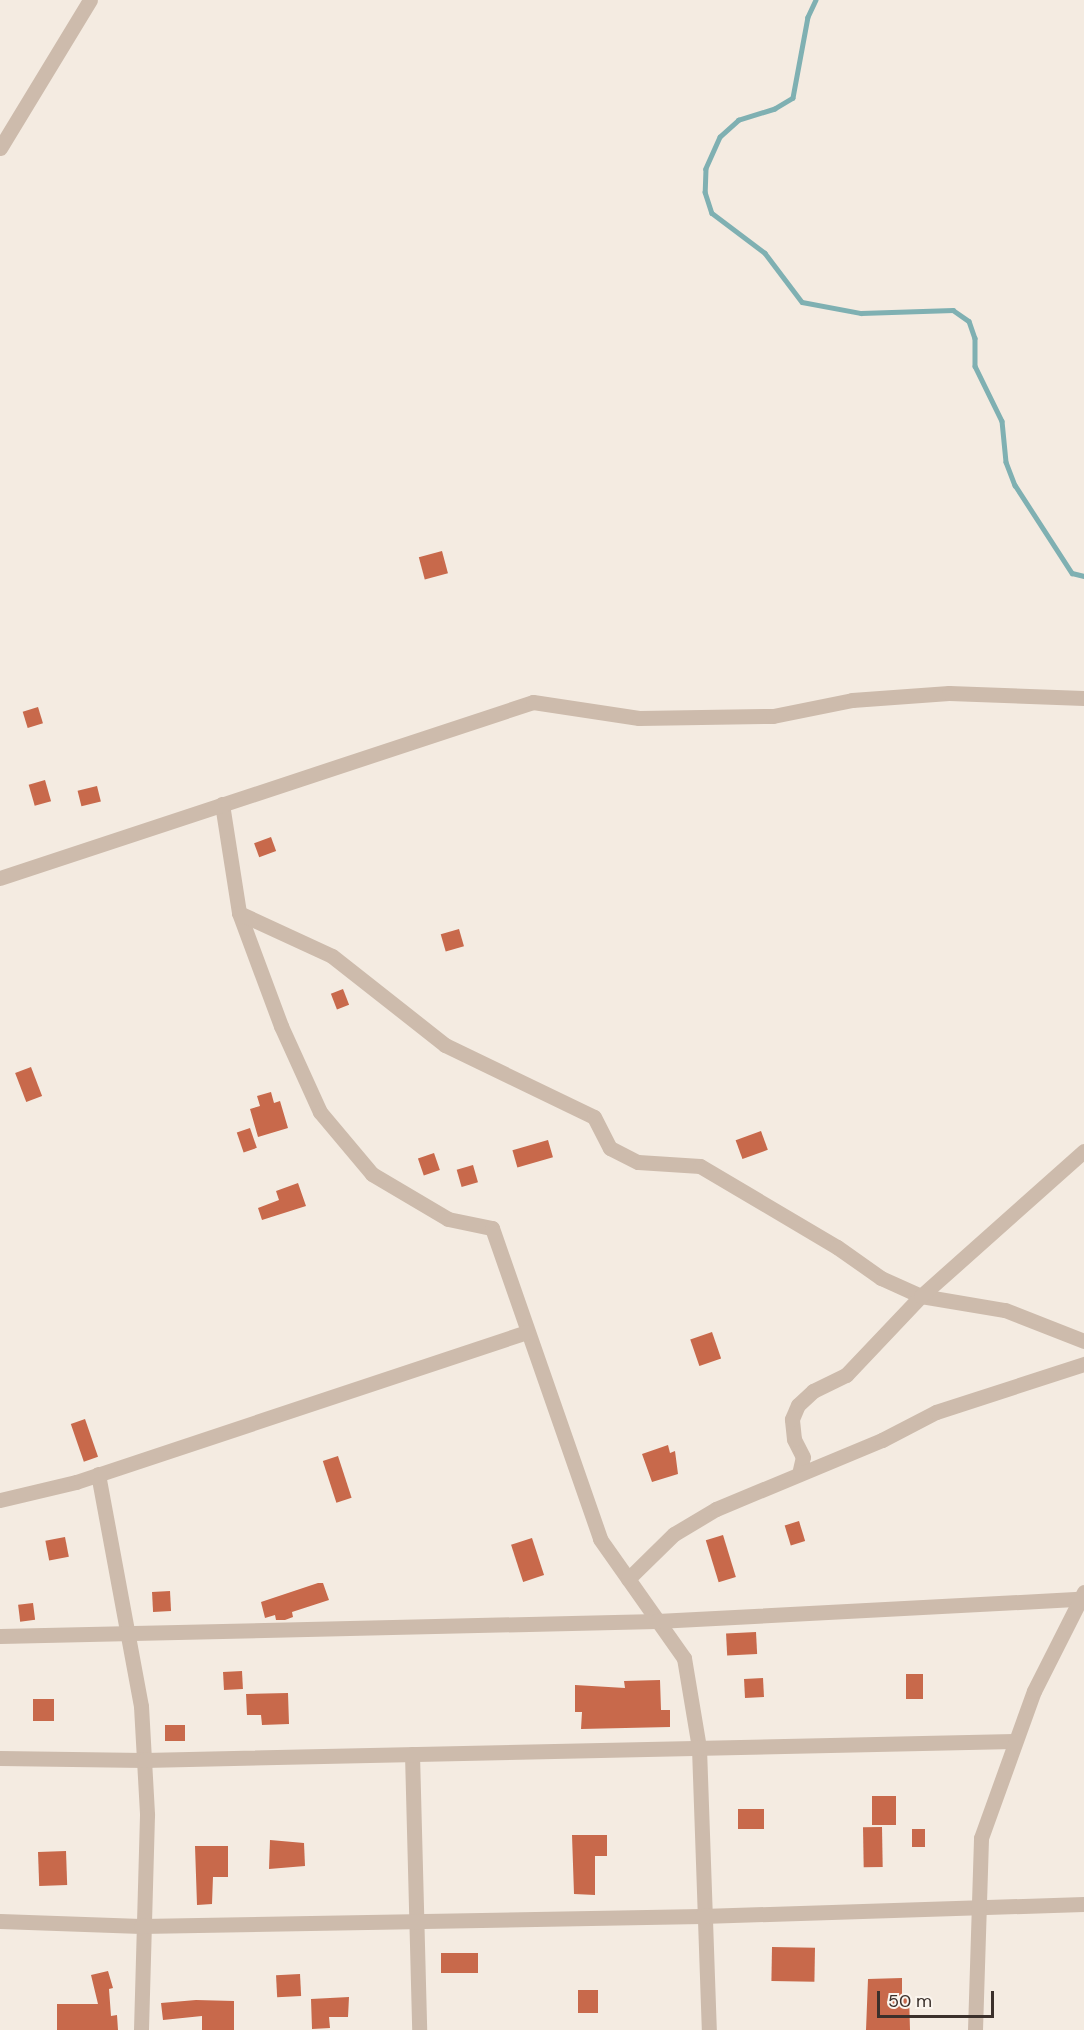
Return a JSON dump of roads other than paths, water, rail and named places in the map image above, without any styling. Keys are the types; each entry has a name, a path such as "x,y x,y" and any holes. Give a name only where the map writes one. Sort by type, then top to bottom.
{"street":[{"path":"0,148 90,0"},
{"path":"0,878 533,702 639,718 773,716 852,700 949,693 1084,698"},
{"path":"222,804 239,913 281,1026 320,1112 372,1174 448,1219 492,1227 526,1332 600,1539 684,1658 699,1748 702,1916 709,2030"},
{"path":"239,913 332,956 445,1045 594,1117 610,1148 638,1162 700,1166 837,1247 881,1278 921,1296 1005,1310 1084,1341"},
{"path":"798,1474 803,1457 794,1439 792,1419 798,1405 813,1390 846,1375 921,1296 1084,1151"},
{"path":"0,1500 98,1474 526,1332"},
{"path":"628,1579 674,1534 716,1509 882,1440 936,1412 1084,1364"},
{"path":"98,1474 141,1706 147,1815 141,1926 141,2030"},
{"path":"0,1636 657,1621 1082,1595 1014,1741 981,1838 975,2030"},
{"path":"0,1758 144,1760 1014,1741"},
{"path":"412,1754 419,2030"},
{"path":"0,1921 141,1926 415,1919 702,1916 1084,1904"}],"waterway":[{"path":"816,0 808,17 793,98 775,109 739,120 720,137 706,169 705,192 712,213 765,253 802,302 861,313 953,310 969,321 975,338 975,366 1002,421 1006,462 1015,485 1072,573 1084,576"}]}
